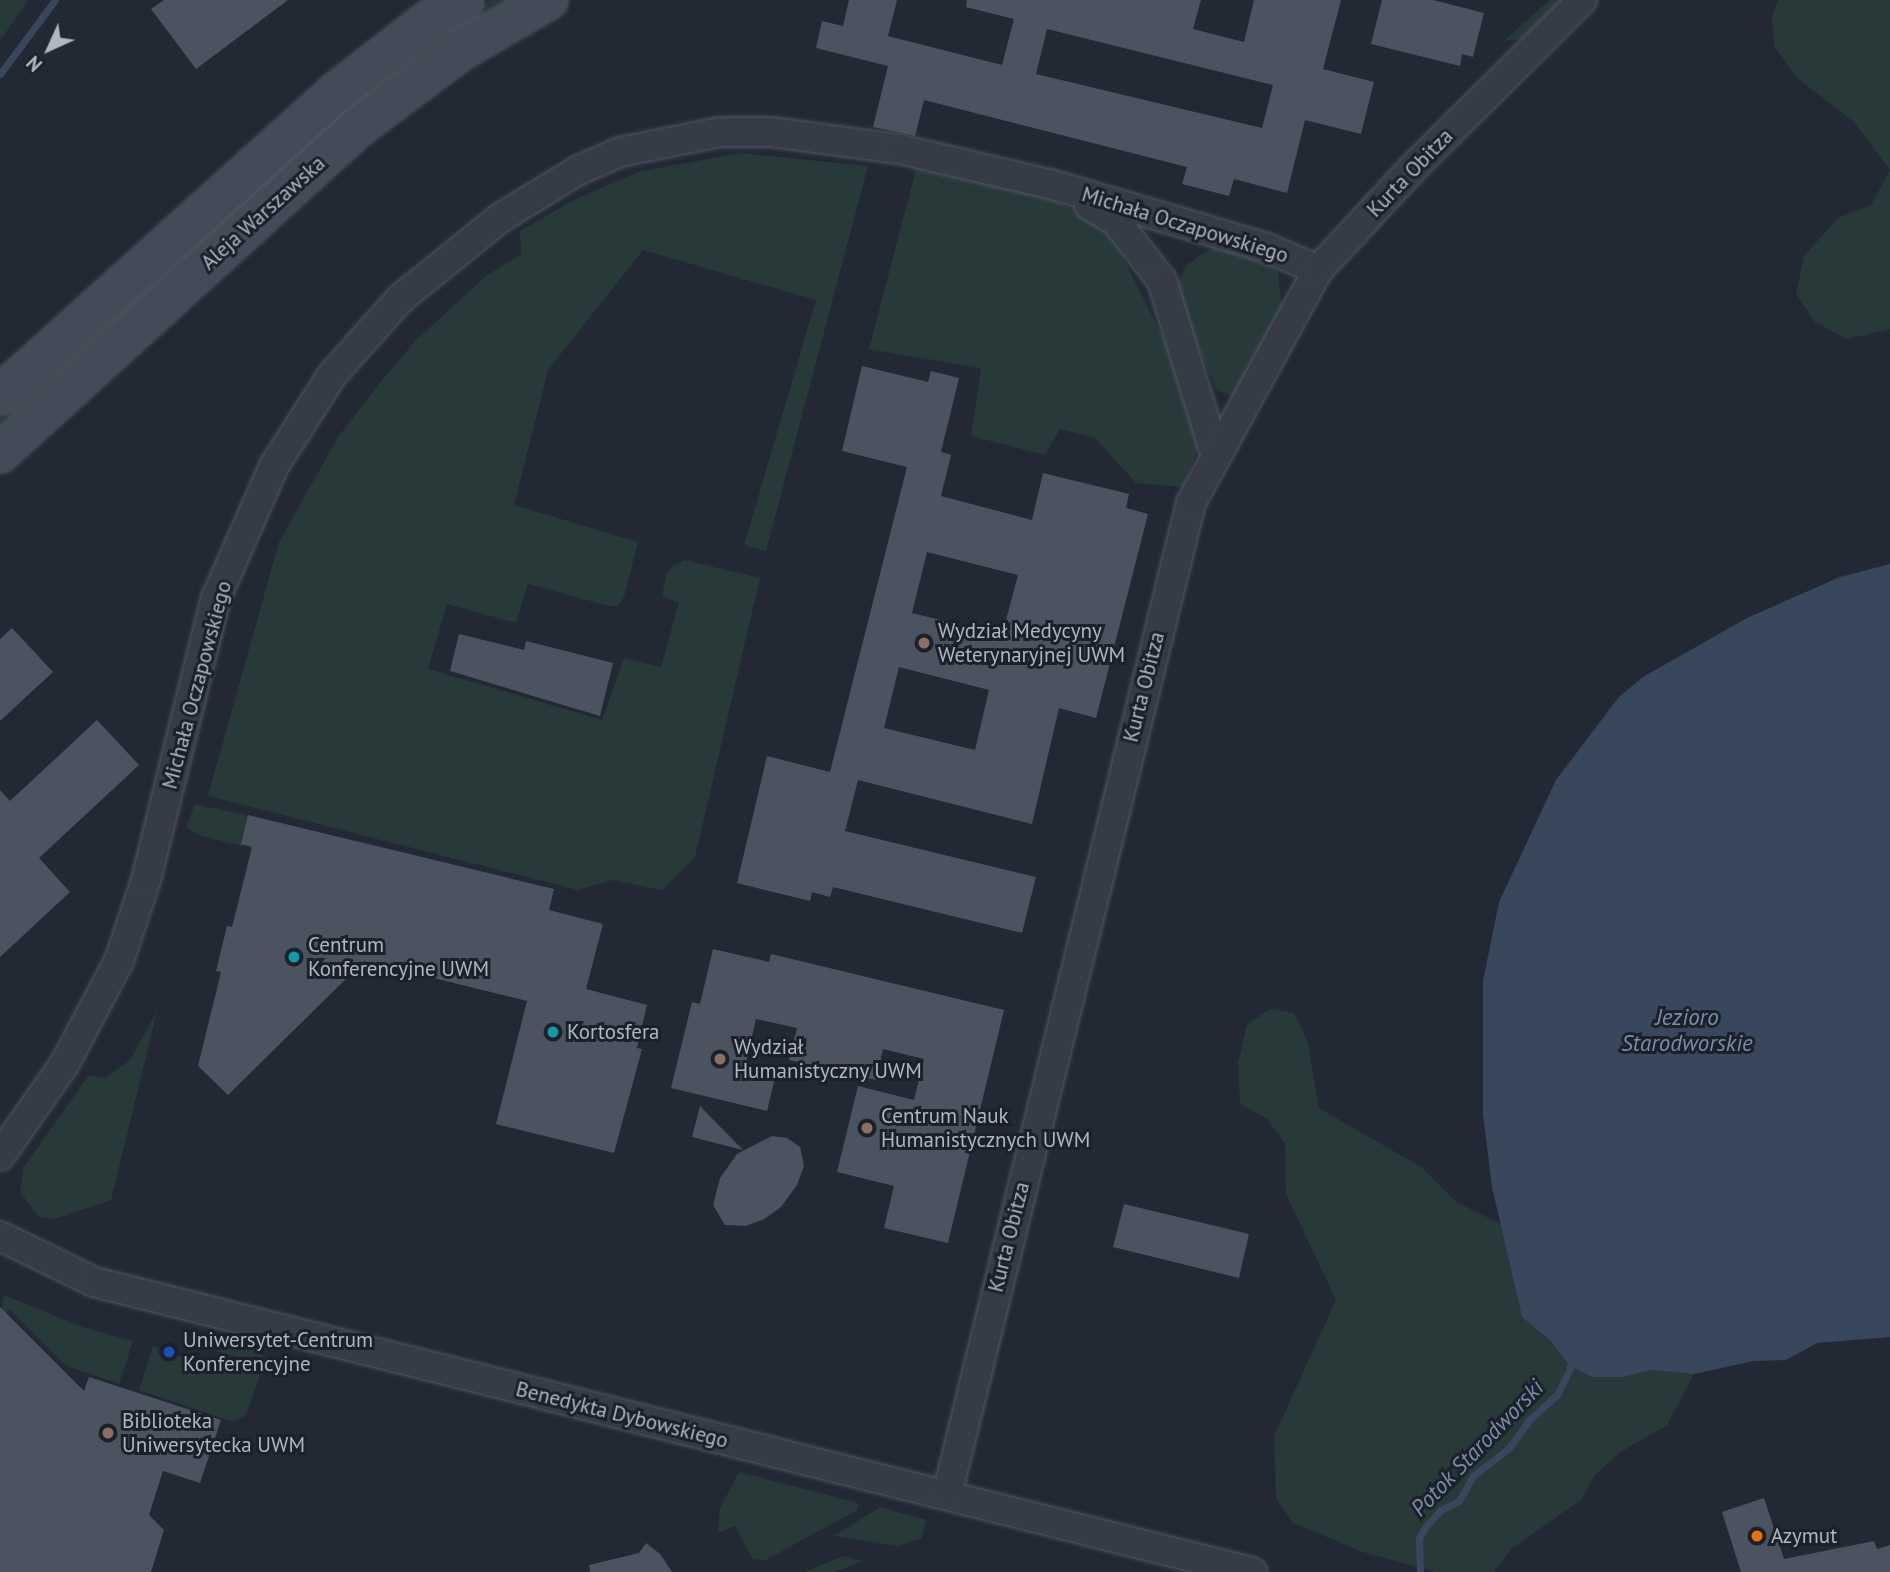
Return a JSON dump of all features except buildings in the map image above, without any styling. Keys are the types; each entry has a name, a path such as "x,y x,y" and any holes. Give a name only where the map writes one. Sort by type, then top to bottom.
{"main road":[{"name":"Aleja Warszawska","path":"0,395 335,93 429,20 464,0"},
{"name":"Aleja Warszawska","path":"0,453 357,128 460,51 548,0"}],"street":[{"name":"Kurta Obitza","path":"947,1495 1191,503 1318,270 1413,168 1582,0"},
{"name":"Michała Oczapowskiego","path":"0,1156 65,1063 118,961 152,857 216,598 245,526 302,418 332,375 400,299 500,218 577,171 620,152 720,132 835,137 1050,184 1267,248 1318,270"},
{"name":"Michała Oczapowskiego","path":"1050,184 1116,220 1162,281 1216,456"},
{"name":"Benedykta Dybowskiego","path":"0,1236 94,1282 427,1369 947,1495 1158,1560 1252,1572"}],"shaded area":[{"path":"0,0 28,0 0,41"},
{"path":"490,0 520,0 0,433 0,415 254,180 413,50"},
{"path":"1550,0 1570,0 1529,39 1505,40"},
{"path":"1778,0 1890,0 1890,170 1854,122 1797,78 1774,46 1772,17"},
{"path":"740,153 868,166 766,551 744,545 816,300 643,250 548,370 514,505 638,542 624,597 618,606 609,606 528,584 516,623 447,604 428,669 602,720 624,658 661,667 679,602 662,597 666,575 672,567 684,560 760,578 695,857 662,890 612,880 578,890 208,796 279,542 338,437 379,384 415,341 486,276 521,254 520,231 572,201 638,172"},
{"path":"917,166 1048,196 1111,233 1176,364 1199,445 1183,487 1136,483 1095,438 1060,429 1045,455 971,436 981,368 869,349"},
{"path":"1890,170 1890,329 1847,339 1815,322 1796,294 1804,256 1838,218 1871,205"},
{"path":"1220,242 1255,253 1278,272 1282,311 1244,386 1233,396 1217,390 1172,291 1188,264"},
{"path":"195,804 250,816 243,846 201,836 186,827"},
{"path":"1271,1009 1294,1013 1308,1043 1319,1108 1421,1167 1456,1202 1501,1224 1522,1317 1550,1340 1570,1366 1623,1377 1650,1370 1694,1374 1667,1425 1619,1453 1595,1475 1581,1500 1512,1548 1494,1572 1435,1572 1363,1552 1293,1523 1276,1498 1274,1436 1336,1300 1286,1194 1285,1143 1267,1119 1240,1104 1238,1064 1247,1024"},
{"path":"157,1011 111,1200 53,1219 39,1217 20,1192 24,1167 89,1075 106,1078 131,1059"},
{"path":"4,1295 82,1327 133,1341 119,1384 65,1365 10,1310 0,1319"},
{"path":"185,1336 246,1338 266,1360 260,1363 190,1344"},
{"path":"153,1346 159,1348 158,1354 198,1359 196,1371 210,1374 215,1363 260,1375 246,1415 233,1422 139,1390"},
{"path":"739,1472 858,1503 857,1510 766,1560 753,1559 735,1526 718,1533 720,1508"},
{"path":"880,1507 926,1520 922,1538 898,1546 834,1536"},
{"path":"843,1556 862,1561 835,1572 804,1572"}],"water":[{"name":"Jezioro Starodworskie","path":"1890,564 1890,1337 1817,1343 1786,1360 1753,1361 1694,1374 1650,1370 1623,1377 1592,1377 1570,1366 1550,1340 1522,1317 1492,1187 1483,1114 1483,981 1499,902 1556,780 1619,697 1643,677 1747,618 1840,577"}],"waterway":[{"path":"0,74 55,0"},
{"name":"Potok Starodworski","path":"1420,1572 1419,1538 1426,1526 1441,1510 1459,1501 1473,1476 1509,1448 1530,1419 1557,1395 1574,1360 1570,1366"}],"place":[{"name":"Wydział Medycyny Weterynaryjnej UWM","path":"924,643"},
{"name":"Centrum Konferencyjne UWM","path":"294,957"},
{"name":"Kortosfera","path":"553,1032"},
{"name":"Wydział Humanistyczny UWM","path":"720,1059"},
{"name":"Centrum Nauk Humanistycznych UWM","path":"867,1128"},
{"name":"Uniwersytet-Centrum Konferencyjne","path":"169,1352"},
{"name":"Biblioteka Uniwersytecka UWM","path":"108,1433"},
{"name":"Azymut","path":"1757,1536"}]}
